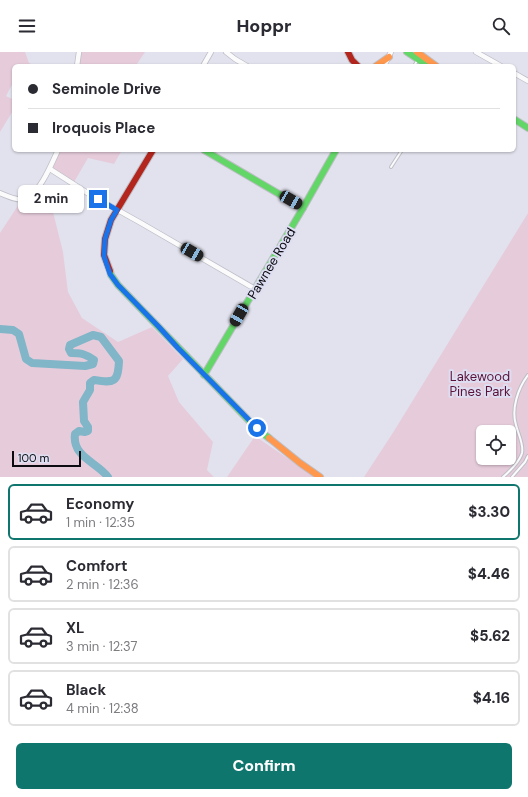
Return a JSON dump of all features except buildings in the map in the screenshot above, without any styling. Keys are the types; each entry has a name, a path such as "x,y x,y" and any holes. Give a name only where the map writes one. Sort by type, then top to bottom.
{"street":[{"path":"77,64 78,52"},
{"path":"204,64 211,52"},
{"path":"226,52 244,64"},
{"path":"348,52 351,60 355,64"},
{"path":"407,52 418,60 428,63"},
{"path":"418,52 428,63"},
{"path":"476,52 497,64"},
{"path":"378,64 390,54"},
{"path":"385,64 390,54"},
{"path":"516,74 528,81"},
{"path":"516,122 528,128"},
{"path":"0,193 14,198 24,199 30,197 50,169 57,152"},
{"path":"151,152 111,220 105,239 104,256 110,274 118,285 257,428 300,463 320,477"},
{"path":"207,152 304,208"},
{"name":"Pawnee Road","path":"204,375 304,208 335,152"},
{"path":"50,169 89,194 255,289"}],"lane":[{"path":"415,64 418,60"},
{"path":"391,167 401,152"},
{"path":"503,477 519,459 522,453 521,442 515,423 515,408 519,391 528,375"},
{"path":"512,477 525,462 528,456"}],"green space":[{"path":"0,52 25,52 29,63 31,64 12,64 12,85 6,96 12,99 12,112 0,132"},
{"path":"78,52 145,52 137,64 77,64"},
{"path":"58,152 121,152 114,164 88,158 74,182 53,168"},
{"path":"29,201 53,212 63,252 68,292 82,318 118,342 152,327 183,359 168,376 179,402 213,442 207,470 214,477 0,477 0,233 19,204"},
{"name":"Lakewood Pines Park","path":"528,213 528,477 364,477 394,431"},
{"path":"255,436 315,477 227,477"}],"waterway":[{"path":"0,329 13,330 19,334 26,359 32,363 85,366 93,364 94,360 91,358 83,354 71,353 69,349 70,345 93,335 101,337 119,361 117,374 114,380 94,380 90,383 90,390 83,402 84,421 88,427 88,431 79,431 75,434 75,442 81,454 108,477"}],"traffic: fast":[{"path":"407,52 425,64"},
{"path":"516,120 528,128"},
{"path":"207,152 303,208"},
{"path":"204,375 335,152"},
{"path":"110,271 118,285 257,429 269,438"}],"traffic: slow":[{"path":"417,52 433,64"},
{"path":"379,64 389,57"},
{"path":"269,438 320,477"}],"traffic: jam":[{"path":"348,52 356,64"},
{"path":"110,271 104,255 105,239 111,220 152,152"}],"route":[{"path":"98,199 117,210 111,220 105,239 104,256 110,274 118,285 178,348 257,428"}]}
